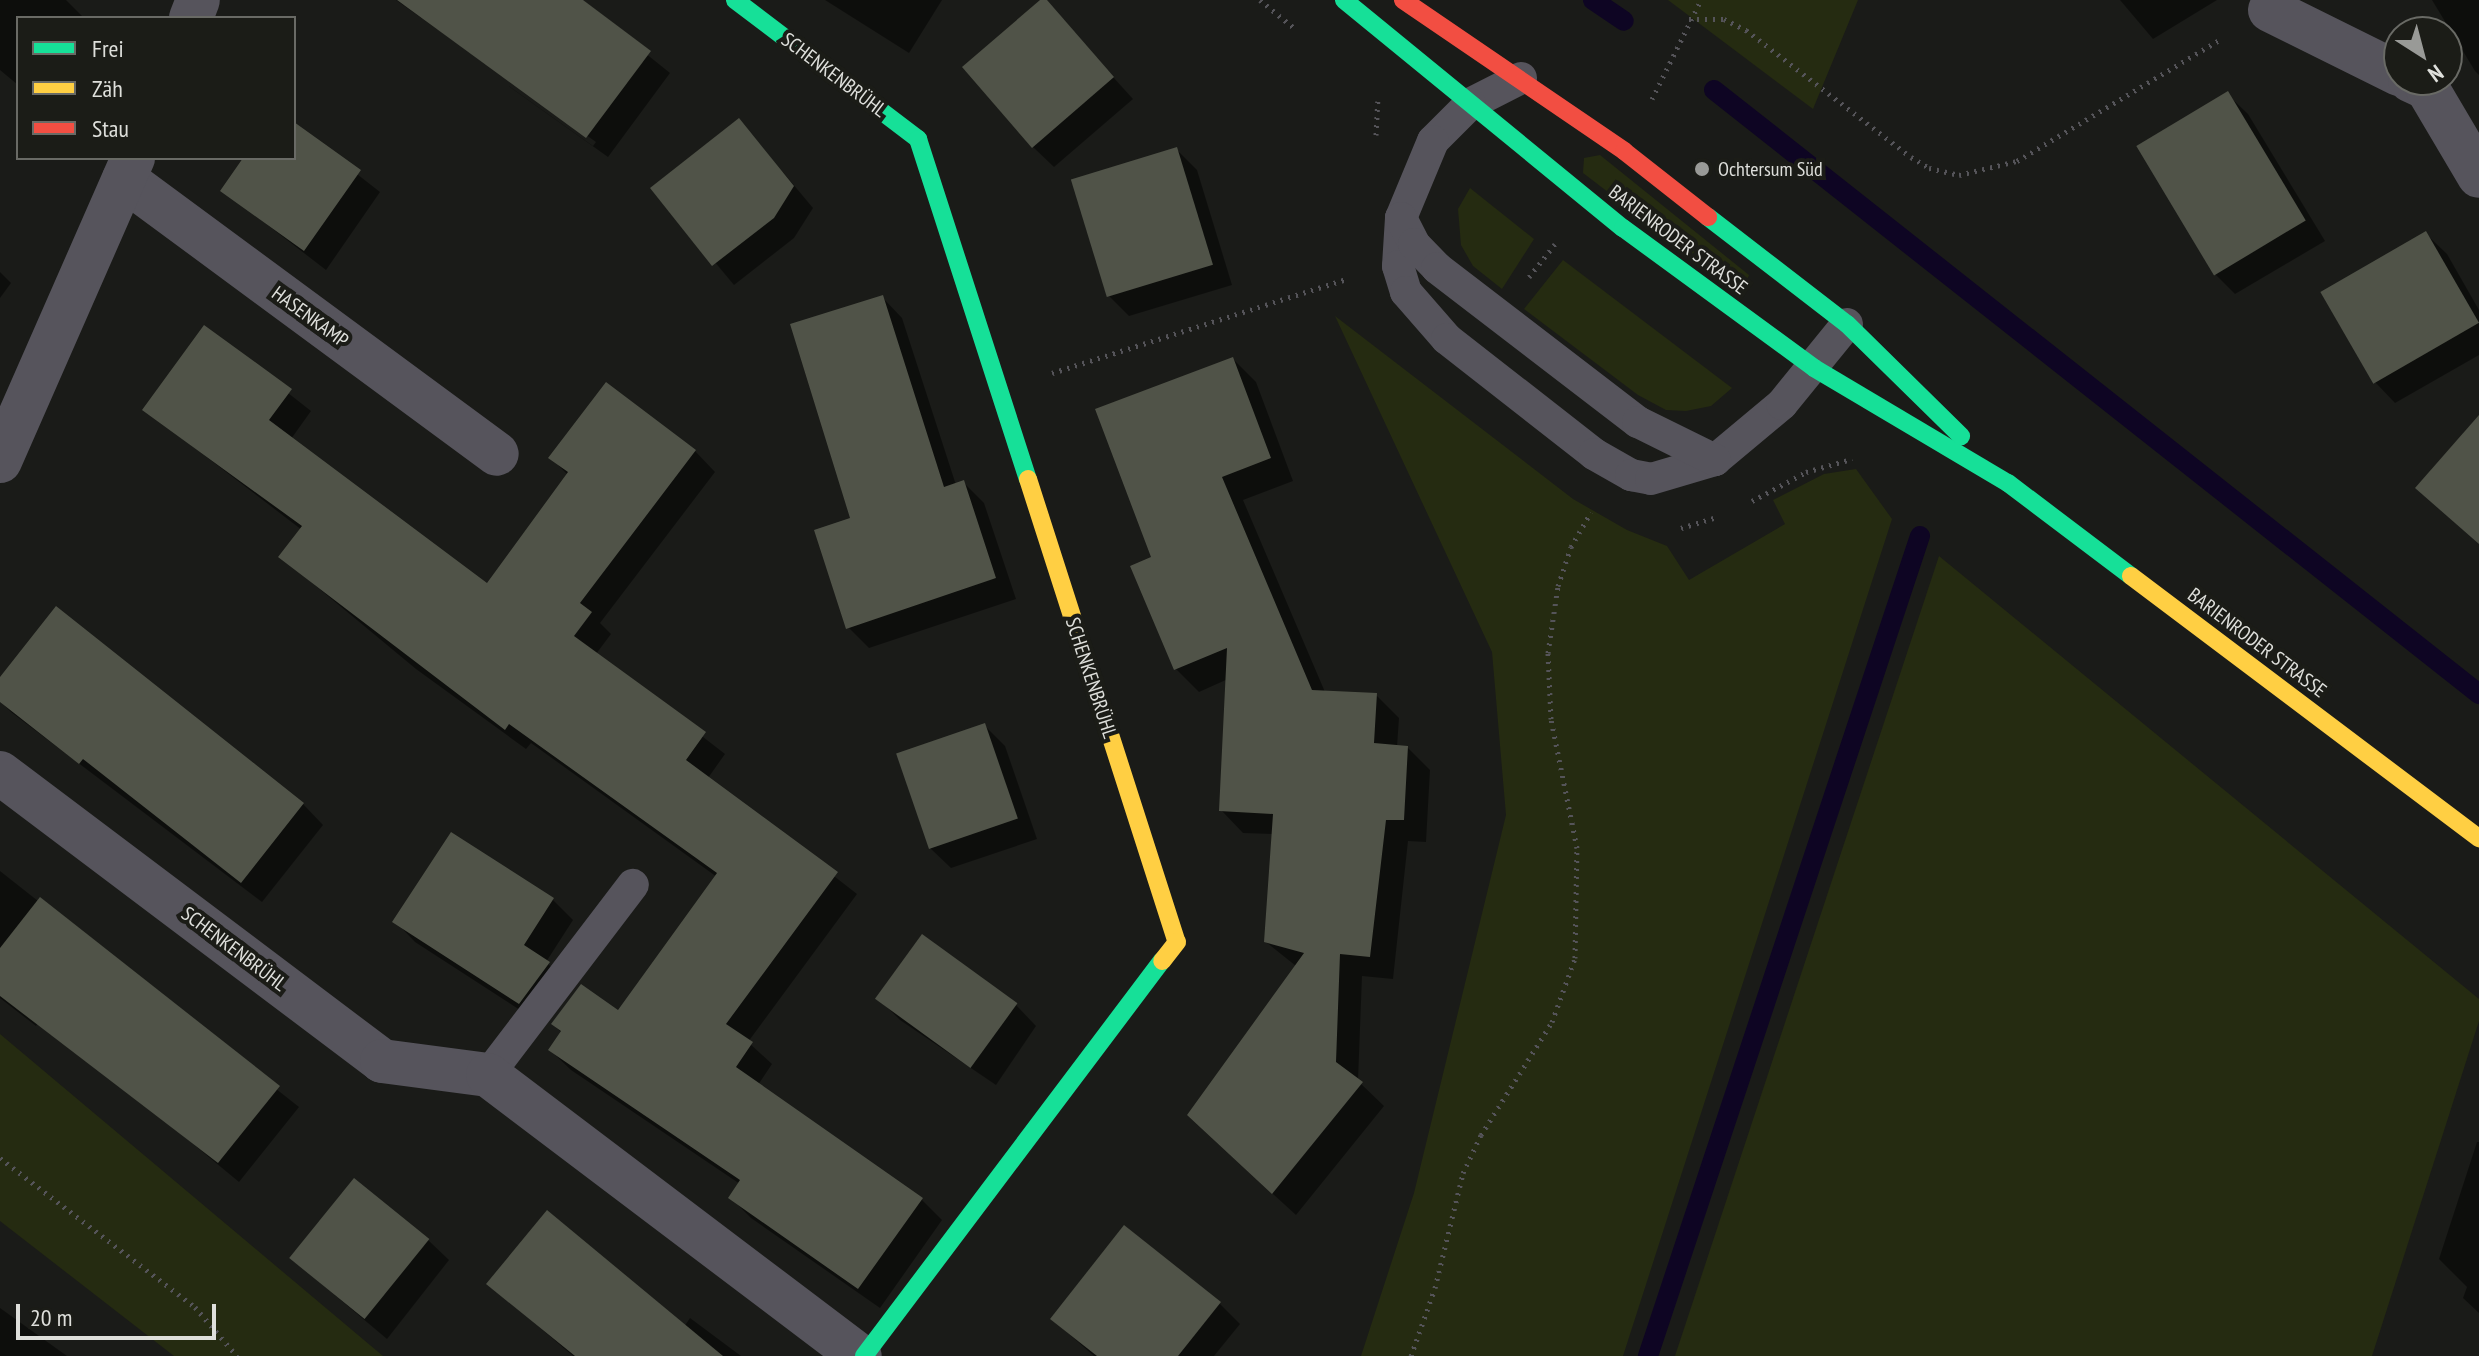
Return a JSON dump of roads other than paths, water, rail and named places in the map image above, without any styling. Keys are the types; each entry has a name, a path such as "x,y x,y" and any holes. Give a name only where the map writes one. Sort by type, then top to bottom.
{"main road":[{"name":"SCHENKENBRÜHL","path":"735,0 918,139 1177,942 862,1356"},
{"name":"BARIENRODER STRASSE","path":"1344,0 1623,228 1814,368 2008,483 2479,838"},
{"name":"BARIENRODER STRASSE","path":"1403,0 1624,151 1847,324 2008,483"}],"street":[{"path":"2270,10 2383,66"},
{"path":"2432,96 2479,176"},
{"name":"HASENKAMP","path":"1,456 128,169 497,454"},
{"name":"SCHENKENBRÜHL","path":"0,773 382,1061 488,1075 862,1356"}],"lane":[{"path":"1521,78 1470,104 1433,141 1401,218 1398,266 1406,292 1447,339 1484,370 1631,475 1667,477 1715,460 1782,404 1847,324"},
{"path":"1401,218 1414,244 1437,268 1638,422 1715,460"},
{"path":"488,1075 633,885"}],"waterway":[{"path":"1593,0 1624,21"},
{"path":"1714,90 2479,694"},
{"path":"1648,1356 1920,536"}],"place":[{"name":"Ochtersum Süd","path":"1702,169"}]}
